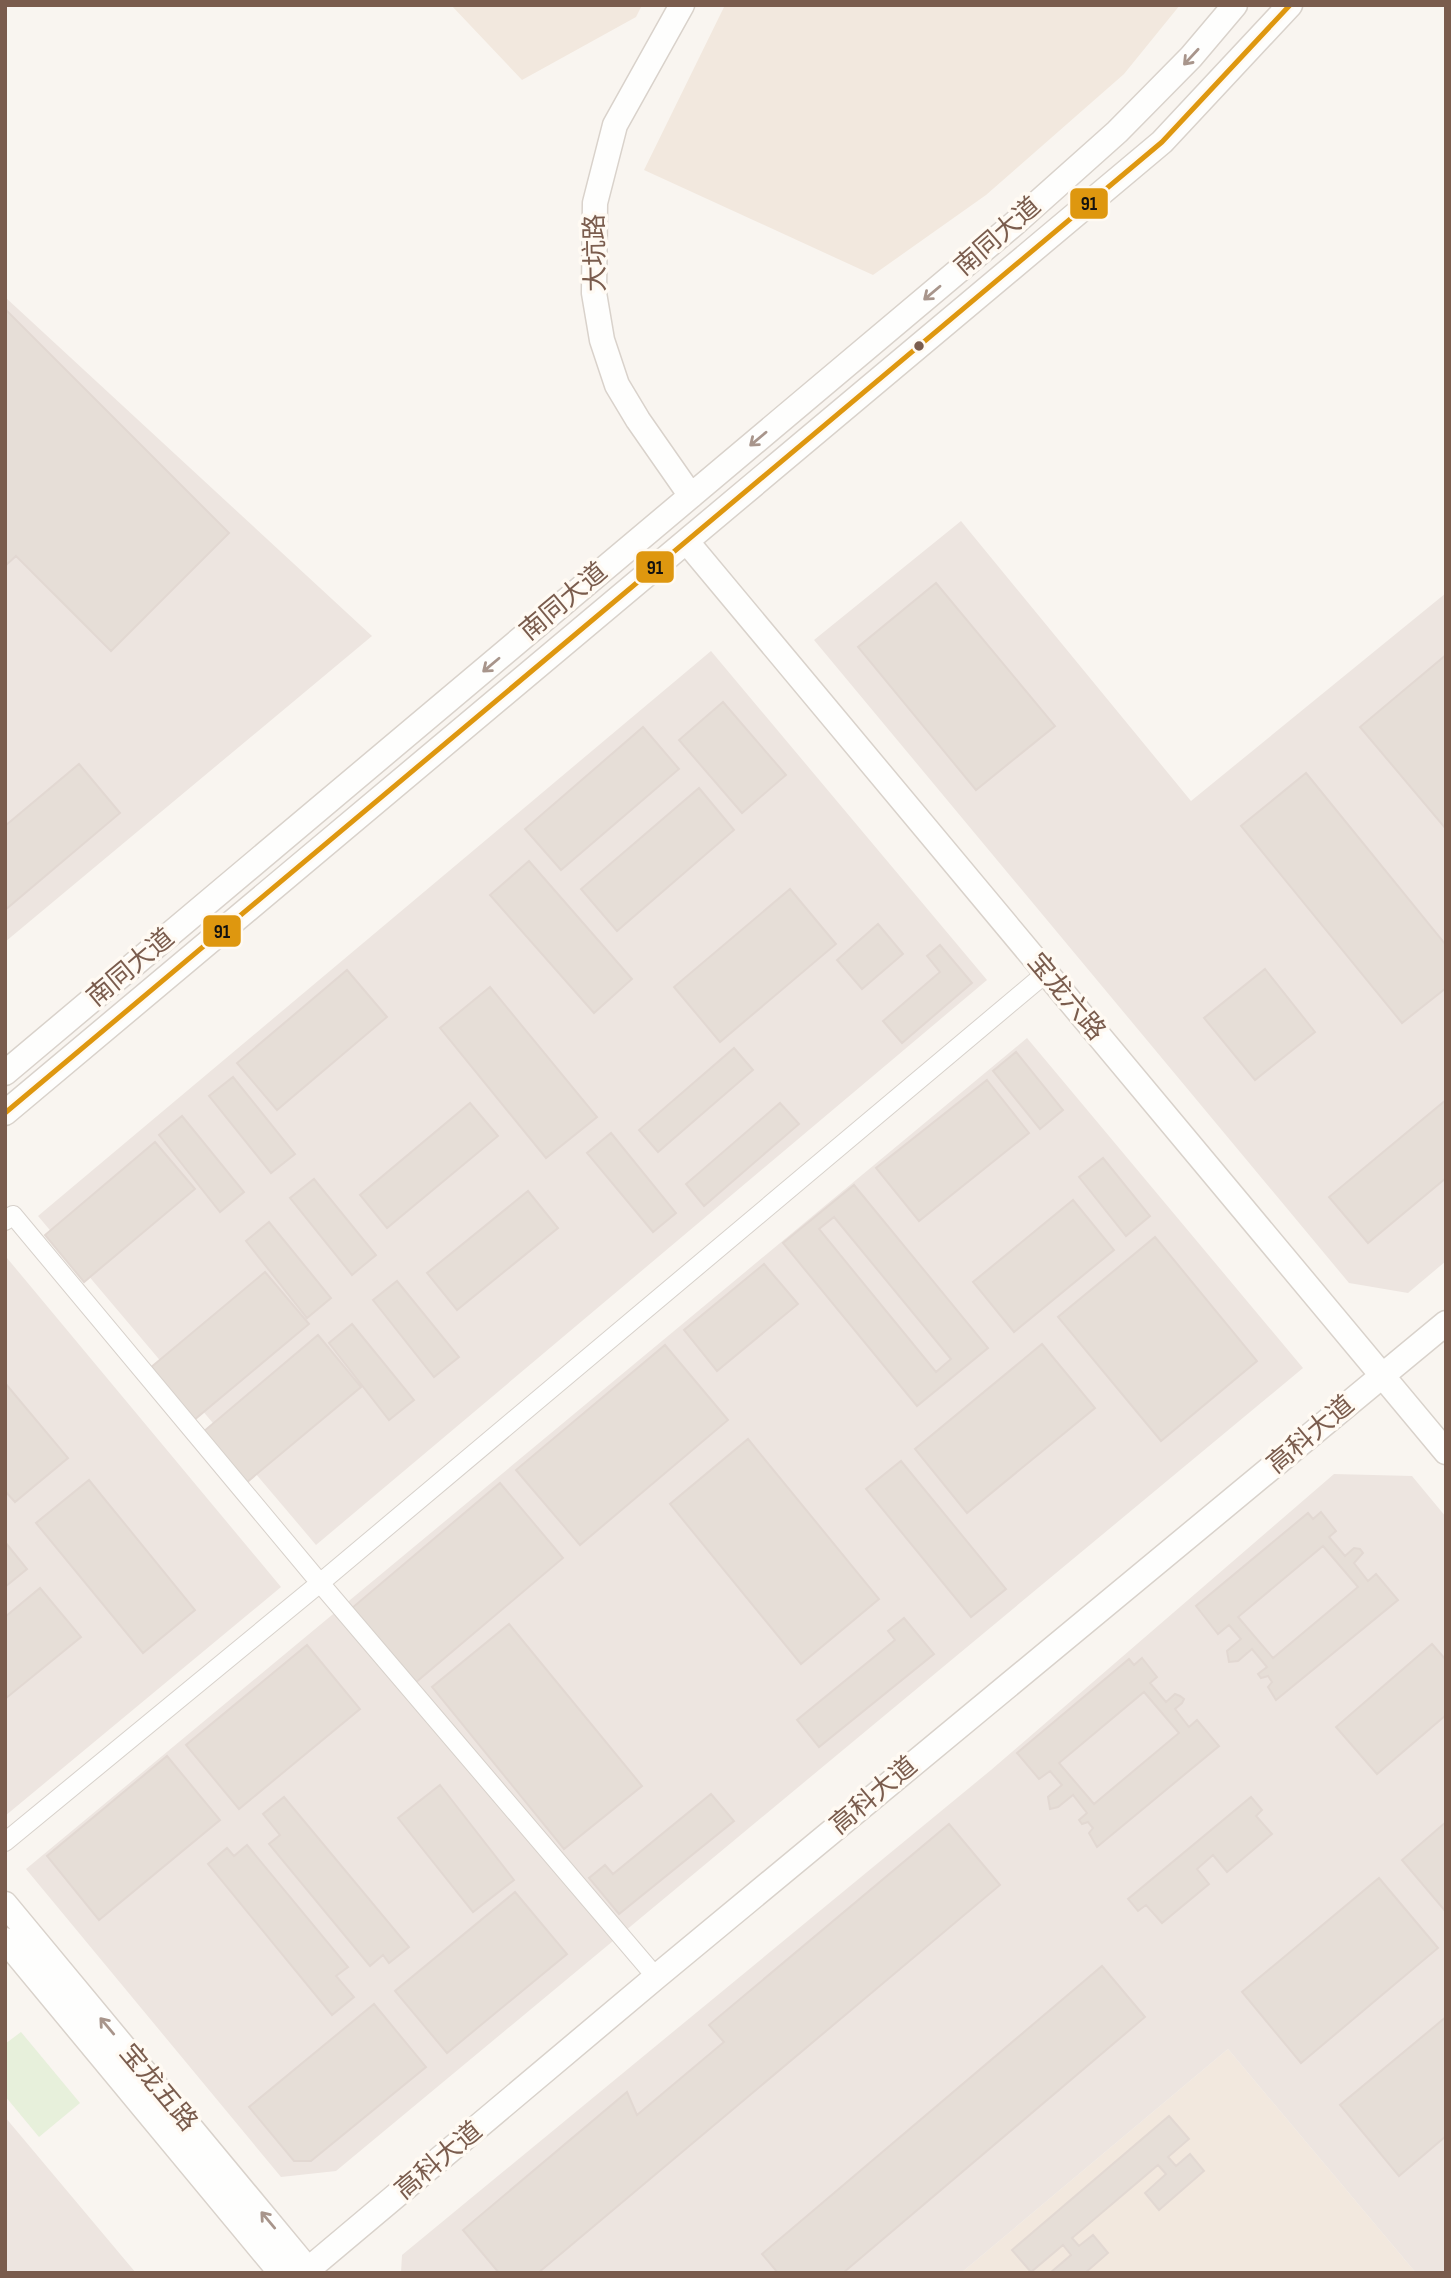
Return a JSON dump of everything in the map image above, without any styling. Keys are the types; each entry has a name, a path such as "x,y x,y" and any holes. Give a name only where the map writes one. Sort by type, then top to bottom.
{"street":[{"name":"大坑路","path":"682,5 615,125 595,203 594,293 602,340 617,385 691,496"},
{"name":"南同大道","path":"5,1073 1045,196 1116,132 1191,57 1235,5"},
{"name":"南同大道","path":"5,1113 1163,142 1290,5"},
{"name":"宝龙六路","path":"687,542 1446,1452"},
{"path":"5,1842 320,1583 1046,973"},
{"path":"5,1221 13,1214 320,1583 656,1977"},
{"name":"高科大道","path":"308,2272 656,1977 1446,1323"},
{"name":"宝龙五路","path":"5,1904 308,2272"},
{"name":"宝龙五路","path":"5,1940 281,2273"}],"shaded area":[{"path":"451,5 642,5 636,17 522,80"},
{"path":"725,5 1180,5 1124,74 986,195 873,275 644,170"},
{"path":"5,297 372,636 5,942"},
{"path":"961,521 1191,801 1446,593 1446,1261 1408,1293 1349,1283 814,640"},
{"path":"711,651 987,980 316,1545 38,1216"},
{"path":"1027,1038 1303,1368 336,2171 281,2177 26,1869"},
{"path":"7,1258 281,1587 5,1816 5,1260"},
{"path":"1334,1474 1412,1476 1446,1517 1446,2273 1416,2273 1228,2049 961,2273 401,2273 402,2255 991,1770"},
{"path":"1228,2049 1416,2273 961,2273"},
{"path":"5,2117 136,2273 5,2273"}],"green space":[{"path":"21,2032 80,2103 39,2137 5,2096 5,2044"}],"building":[{"path":"5,309 229,533 111,651 16,556 5,566"},
{"path":"936,583 1055,726 976,790 858,647"},
{"path":"1446,655 1446,829 1360,727"},
{"path":"723,702 786,775 742,813 679,740"},
{"path":"643,727 679,769 561,870 525,829"},
{"path":"79,764 120,813 5,910 5,826"},
{"path":"1306,773 1446,945 1446,988 1402,1023 1241,826"},
{"path":"699,788 734,830 617,931 581,889"},
{"path":"529,861 632,979 594,1013 490,895"},
{"path":"790,889 836,944 720,1042 674,987"},
{"path":"878,924 903,954 862,989 837,960"},
{"path":"940,945 972,983 902,1043 883,1021 940,972 927,956"},
{"path":"1265,969 1315,1032 1255,1080 1204,1018"},
{"path":"347,970 387,1017 277,1110 237,1063"},
{"path":"490,987 597,1117 546,1158 440,1028"},
{"path":"734,1048 753,1070 658,1152 639,1130"},
{"path":"1016,1052 1063,1110 1040,1129 993,1071"},
{"path":"233,1077 295,1154 271,1173 209,1096"},
{"path":"987,1080 1029,1133 919,1221 876,1168"},
{"path":"1446,1100 1446,1178 1368,1243 1329,1197"},
{"path":"470,1103 498,1136 387,1228 360,1195"},
{"path":"780,1103 799,1124 704,1206 686,1184"},
{"path":"182,1116 244,1192 220,1212 159,1135"},
{"path":"611,1133 676,1213 653,1232 587,1153"},
{"path":"155,1142 195,1189 84,1282 45,1235"},
{"path":"1103,1158 1150,1216 1126,1236 1079,1177"},
{"path":"314,1179 376,1255 352,1275 290,1198"},
{"path":"854,1185 988,1348 917,1406 783,1243","holes":["834,1217 951,1359 936,1372 819,1229"]},
{"path":"528,1191 558,1228 457,1310 427,1273"},
{"path":"1073,1200 1114,1250 1014,1332 973,1282"},
{"path":"269,1222 331,1298 307,1318 246,1241"},
{"path":"1155,1237 1257,1361 1161,1441 1058,1317"},
{"path":"764,1264 798,1304 717,1371 684,1330"},
{"path":"265,1272 309,1324 194,1420 150,1368"},
{"path":"397,1281 459,1357 434,1377 373,1300"},
{"path":"352,1324 414,1400 389,1420 329,1343"},
{"path":"318,1335 361,1387 246,1483 203,1432"},
{"path":"1042,1344 1095,1408 967,1513 915,1449"},
{"path":"665,1345 728,1420 580,1545 516,1470"},
{"path":"5,1383 68,1458 15,1502 5,1491"},
{"path":"748,1439 879,1599 801,1664 670,1504"},
{"path":"901,1461 1006,1589 971,1617 866,1489"},
{"path":"89,1480 195,1610 143,1653 36,1523"},
{"path":"500,1483 563,1558 415,1683 352,1608"},
{"path":"1321,1512 1336,1531 1329,1537 1345,1556 1354,1548 1360,1549 1363,1553 1354,1563 1368,1581 1376,1574 1398,1600 1276,1700 1268,1687 1272,1682 1268,1676 1261,1678 1258,1674 1267,1667 1252,1649 1238,1661 1229,1662 1227,1651 1241,1639 1229,1625 1218,1634 1196,1606 1308,1513 1313,1519","holes":["1323,1546 1358,1587 1273,1658 1238,1617"]},
{"path":"5,1542 27,1569 5,1587"},
{"path":"40,1588 81,1637 5,1699 5,1617"},
{"path":"904,1618 934,1654 819,1747 797,1720 895,1640 888,1631"},
{"path":"509,1624 642,1786 564,1849 432,1687"},
{"path":"1432,1644 1446,1660 1446,1715 1377,1774 1336,1727"},
{"path":"307,1645 360,1709 239,1809 186,1745"},
{"path":"1142,1658 1157,1677 1150,1683 1166,1702 1175,1694 1184,1699 1175,1709 1189,1727 1197,1720 1219,1746 1097,1847 1089,1833 1093,1828 1088,1822 1082,1824 1079,1820 1087,1813 1073,1795 1058,1807 1050,1809 1048,1797 1062,1785 1050,1771 1039,1779 1017,1753 1129,1659 1134,1665","holes":["1144,1692 1179,1733 1094,1804 1059,1763"]},
{"path":"167,1756 220,1820 99,1920 47,1856"},
{"path":"440,1785 514,1880 473,1912 398,1818"},
{"path":"711,1794 734,1821 619,1914 589,1878 605,1865 613,1874"},
{"path":"284,1797 409,1947 389,1963 383,1955 370,1966 269,1844 280,1835 263,1814"},
{"path":"1251,1797 1262,1810 1256,1816 1272,1834 1227,1872 1213,1855 1197,1869 1209,1884 1162,1923 1146,1905 1138,1911 1128,1899"},
{"path":"1446,1822 1446,1912 1402,1860"},
{"path":"949,1824 1000,1885 538,2273 499,2273 463,2230 627,2092 637,2115 724,2042 709,2025"},
{"path":"247,1845 348,1967 336,1976 354,1997 332,2015 208,1864 227,1848 234,1856"},
{"path":"1379,1878 1438,1948 1301,2063 1242,1992"},
{"path":"515,1892 567,1954 447,2053 395,1991"},
{"path":"1102,1966 1145,2017 843,2273 778,2273 762,2254"},
{"path":"374,2004 426,2067 311,2161 294,2161 249,2107"},
{"path":"1446,2017 1446,2136 1399,2176 1340,2105"},
{"path":"1169,2116 1189,2139 1168,2157 1176,2166 1190,2154 1204,2171 1159,2210 1145,2193 1166,2174 1158,2165 1072,2238 1079,2246 1093,2235 1108,2253 1085,2273 1050,2273 1071,2255 1063,2245 1031,2272 1012,2250"}],"transit line":[{"name":"91","path":"5,1113 1162,142 1290,5"}]}
